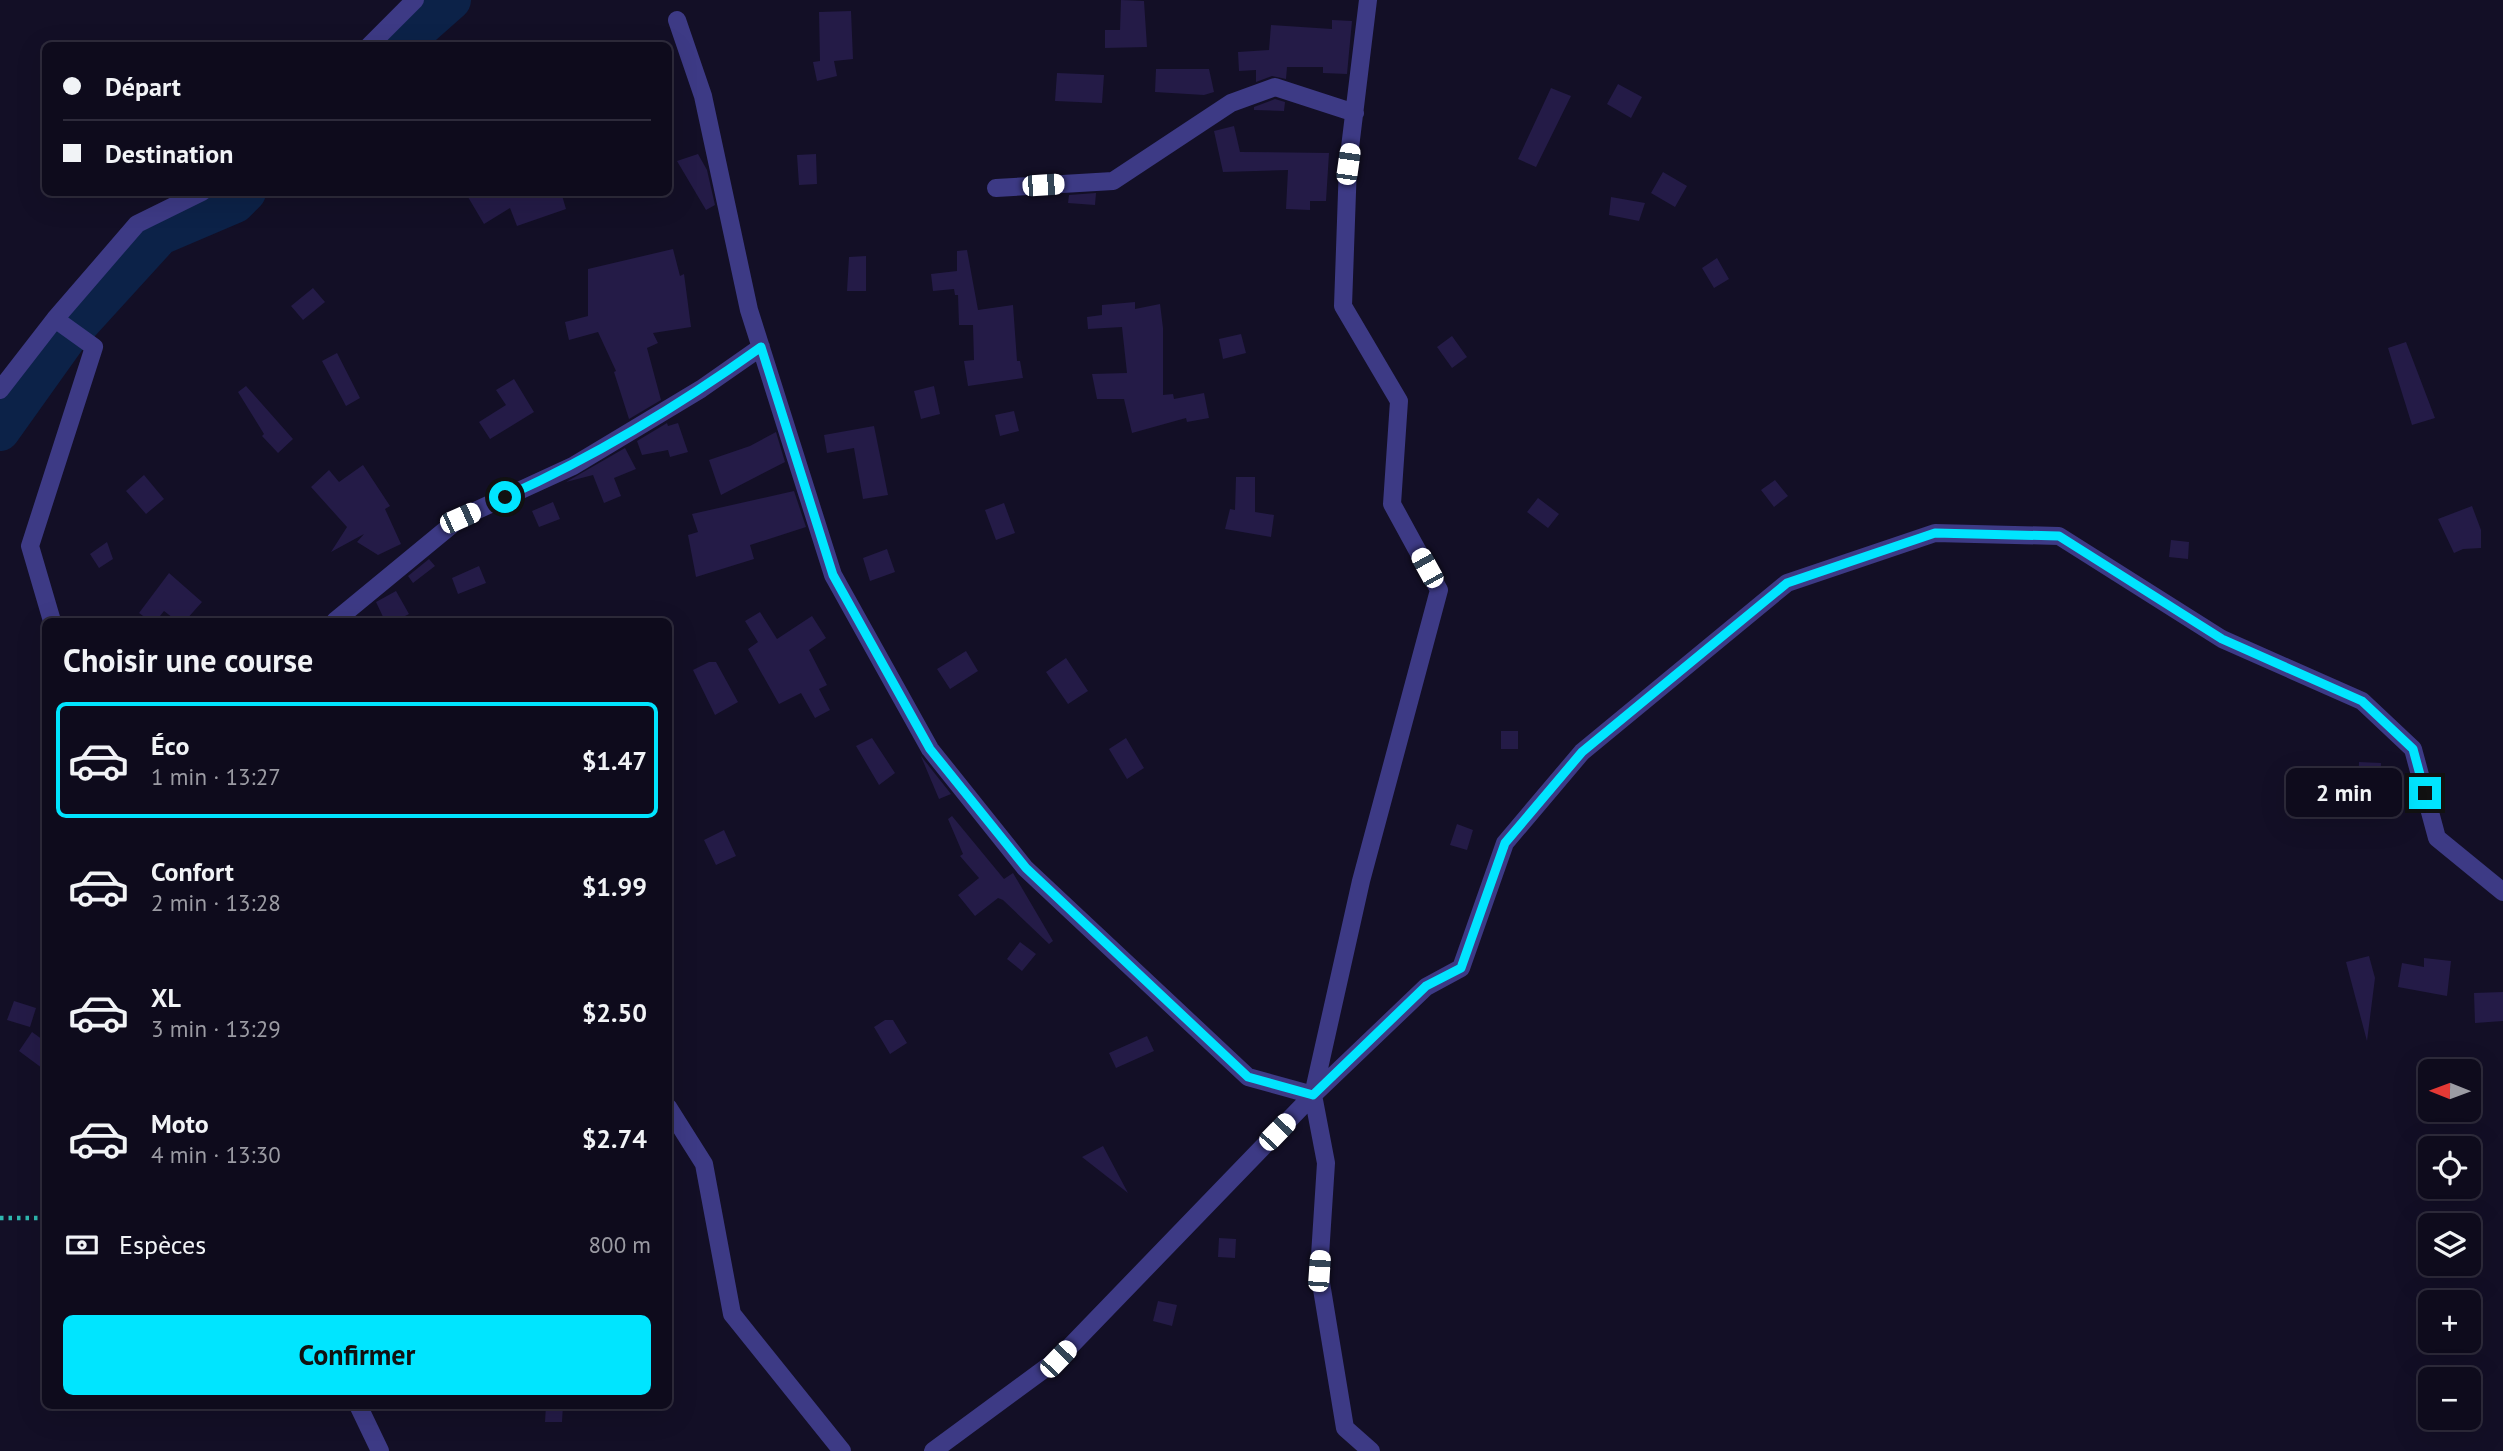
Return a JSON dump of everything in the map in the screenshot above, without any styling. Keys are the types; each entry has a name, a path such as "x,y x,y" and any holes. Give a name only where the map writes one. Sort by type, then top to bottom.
{"street":[{"path":"373,42 415,0"},
{"path":"1368,0 1348,164 1343,306 1398,401 1392,503 1439,590 1361,881 1313,1095 1326,1163 1319,1271 1345,1428 1371,1451"},
{"path":"677,20 703,96 749,310 833,575 930,749 1026,868 1248,1077 1313,1095"},
{"path":"996,188 1114,181 1231,103 1275,87 1355,113"},
{"path":"0,390 54,319 137,224 194,196"},
{"path":"51,618 30,546 94,347 71,328 54,319"},
{"path":"339,618 460,518 573,466 701,390 761,347"},
{"path":"933,1451 1058,1359 1313,1095 1426,986 1461,968 1505,843 1582,752 1787,583 1935,533 2059,536 2222,639 2362,701 2413,749 2437,838 2503,892"},
{"path":"672,1113 704,1164 732,1314 842,1451"},
{"path":"360,1409 380,1451"}],"path":[{"path":"0,1219 42,1218"}],"building":[{"path":"1121,0 1144,1 1147,47 1105,48 1105,30 1120,30"},
{"path":"851,11 853,59 834,61 837,76 817,81 813,62 820,61 819,12"},
{"path":"1332,20 1352,21 1347,74 1323,73 1323,67 1287,67 1286,79 1272,76 1256,82 1256,70 1239,71 1238,52 1269,50 1271,25 1332,29"},
{"path":"1156,69 1209,69 1214,92 1204,95 1155,92"},
{"path":"1057,73 1104,75 1102,103 1055,101"},
{"path":"1618,84 1642,97 1631,118 1607,104"},
{"path":"1551,88 1571,96 1536,167 1518,159"},
{"path":"1275,99 1285,102 1284,111 1254,110 1254,107"},
{"path":"1234,126 1240,152 1329,153 1326,201 1310,201 1310,210 1286,209 1288,170 1223,172 1214,131"},
{"path":"698,154 707,170 715,205 706,210 677,161"},
{"path":"816,154 817,184 799,185 797,155"},
{"path":"1663,172 1687,186 1675,207 1651,193"},
{"path":"1096,193 1095,205 1068,203 1069,195"},
{"path":"467,196 562,196 566,209 517,226 510,208 484,224"},
{"path":"1611,197 1645,203 1639,221 1609,215"},
{"path":"673,249 680,276 684,274 691,327 653,333 658,343 647,348 661,400 629,419 614,372 616,371 598,332 569,340 565,322 588,316 588,269"},
{"path":"967,250 978,310 1013,305 1017,361 1020,361 1023,378 968,386 964,361 974,360 973,325 959,325 958,295 955,295 954,289 933,291 931,274 957,271 957,251"},
{"path":"866,256 866,291 847,291 849,257"},
{"path":"1717,258 1729,279 1714,288 1702,268"},
{"path":"313,288 325,302 303,320 291,306"},
{"path":"1135,302 1135,309 1160,304 1163,328 1163,395 1173,394 1174,399 1204,393 1209,418 1187,422 1186,418 1132,433 1124,399 1097,399 1092,374 1127,373 1122,327 1088,329 1087,317 1102,315 1102,305"},
{"path":"1241,334 1246,353 1223,359 1219,339"},
{"path":"1452,336 1467,357 1452,368 1437,347"},
{"path":"2406,342 2435,418 2412,425 2388,348"},
{"path":"337,353 360,398 346,406 322,361"},
{"path":"514,379 534,412 490,439 479,422 506,405 496,390"},
{"path":"246,386 293,439 278,453 262,436 264,434 238,392"},
{"path":"934,386 940,414 921,419 914,391"},
{"path":"1014,411 1019,431 1000,436 995,415"},
{"path":"667,423 668,426 678,423 688,452 670,457 668,450 642,455 637,441"},
{"path":"874,426 888,495 863,499 854,448 827,453 824,435"},
{"path":"776,432 785,462 721,495 709,460 750,446"},
{"path":"625,448 636,469 614,478 621,496 604,503 593,475 566,482"},
{"path":"363,465 390,506 385,509 401,544 378,555 357,542 364,534 331,552 347,527 311,487 329,470 339,482"},
{"path":"144,475 164,499 146,514 126,491"},
{"path":"1236,477 1255,477 1255,512 1274,515 1271,537 1225,529 1230,509 1235,510"},
{"path":"1775,480 1788,496 1774,507 1761,490"},
{"path":"794,491 806,527 750,545 754,559 696,577 688,535 698,532 692,514"},
{"path":"1538,498 1559,514 1548,528 1527,512"},
{"path":"553,502 560,519 539,527 532,511"},
{"path":"1004,503 1015,533 996,540 985,510"},
{"path":"2472,506 2481,530 2481,548 2463,549 2454,553 2438,519"},
{"path":"2171,540 2189,542 2188,559 2169,557"},
{"path":"107,542 113,559 99,568 90,554"},
{"path":"887,549 895,572 870,581 863,558"},
{"path":"429,559 435,566 413,583 408,576"},
{"path":"479,566 486,583 458,594 452,578"},
{"path":"169,573 202,602 188,618 173,618 164,611 158,618 146,618 139,613"},
{"path":"396,591 409,614 401,618 384,618 376,602"},
{"path":"760,612 777,639 812,616 826,638 809,650 827,685 819,689 830,710 815,718 801,693 779,704 748,649 758,642 745,621"},
{"path":"966,651 978,671 950,689 937,669"},
{"path":"1066,658 1088,691 1068,704 1046,672"},
{"path":"709,662 716,662 738,702 715,715 693,670"},
{"path":"1501,731 1518,731 1518,749 1501,749"},
{"path":"872,738 895,773 879,785 856,746"},
{"path":"1126,738 1144,768 1127,779 1109,749"},
{"path":"920,754 921,756 951,794 939,799"},
{"path":"2359,762 2381,763 2380,786 2358,785"},
{"path":"952,816 1004,879 1013,873 1053,941 1049,944 1003,900 998,898 975,916 958,895 979,878 960,856 963,854 948,819"},
{"path":"1457,824 1473,830 1467,850 1450,845"},
{"path":"724,830 736,856 716,865 704,840"},
{"path":"1020,942 1036,954 1022,971 1007,959"},
{"path":"2369,956 2375,978 2367,1041 2346,962"},
{"path":"2424,958 2451,961 2447,996 2398,987 2402,963 2424,967"},
{"path":"2503,992 2503,1021 2475,1023 2474,993"},
{"path":"14,1001 36,1008 30,1027 7,1020"},
{"path":"885,1020 893,1020 907,1043 890,1054 874,1027"},
{"path":"32,1032 42,1039 42,1068 19,1051"},
{"path":"1147,1036 1154,1051 1116,1068 1109,1053"},
{"path":"1103,1146 1128,1193 1082,1157"},
{"path":"1219,1238 1236,1239 1235,1258 1218,1257"},
{"path":"1158,1301 1177,1305 1172,1326 1153,1321"},
{"path":"546,1409 563,1409 562,1422 545,1422"}],"waterway":[{"path":"404,42 451,0"},
{"path":"0,431 67,337 160,235 235,203 242,196"}],"route":[{"path":"505,497 573,466 701,390 761,347 833,575 930,749 1026,868 1248,1077 1313,1095 1426,986 1461,968 1505,843 1582,752 1690,666 1787,583 1935,533 2059,536 2222,639 2362,701 2413,749 2425,793"}]}
